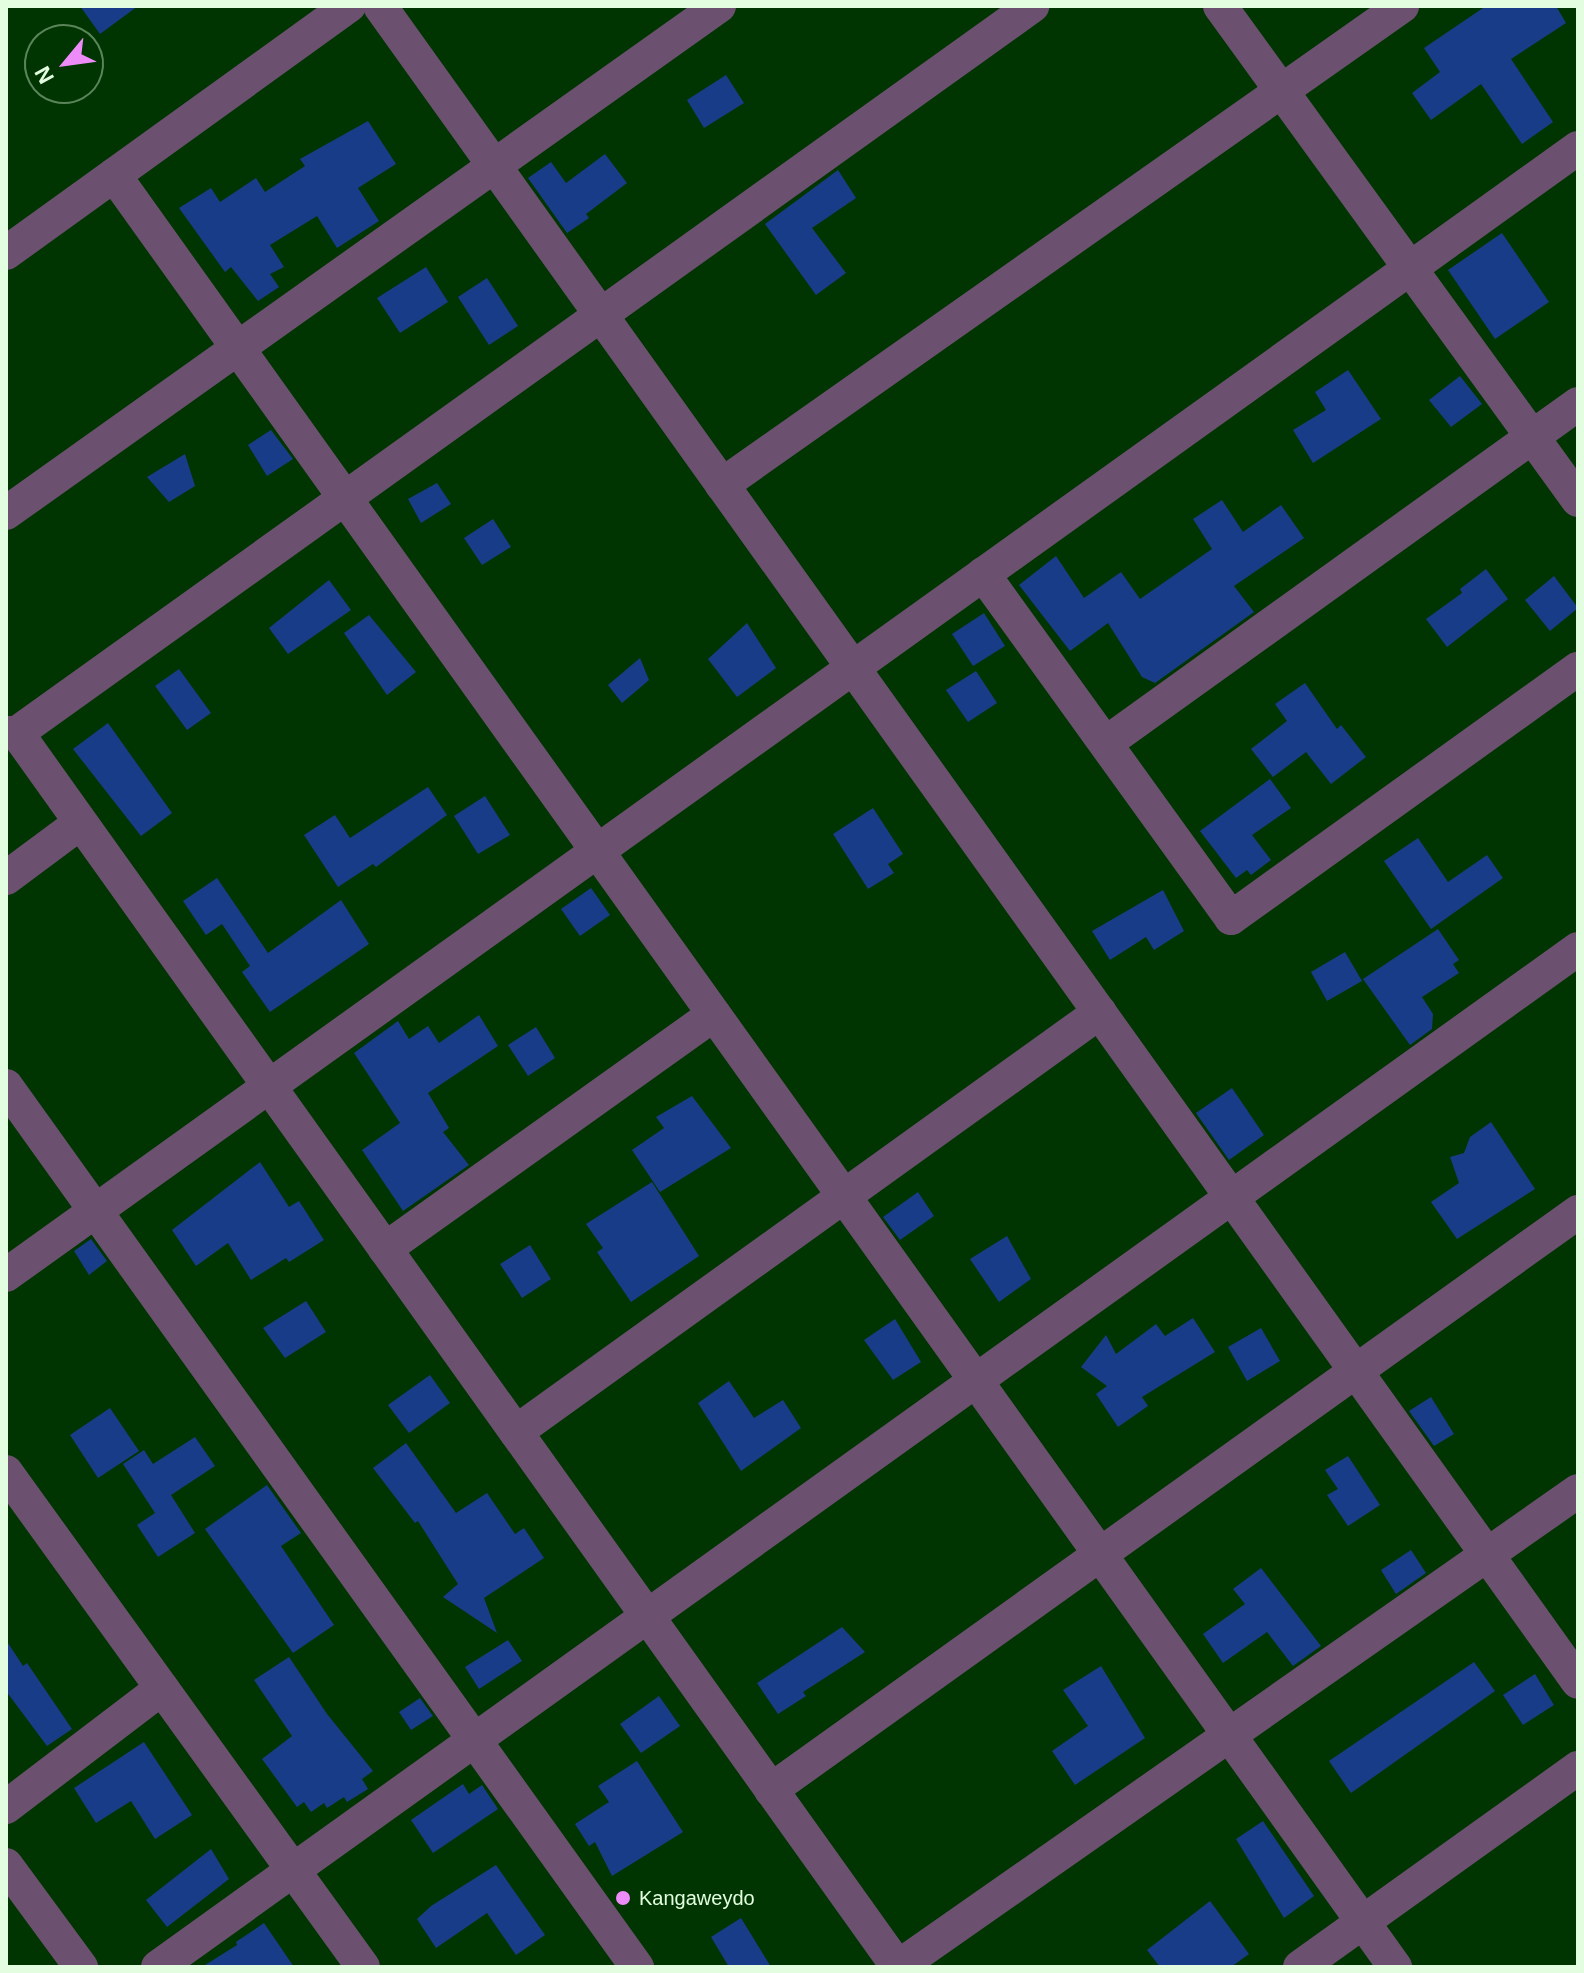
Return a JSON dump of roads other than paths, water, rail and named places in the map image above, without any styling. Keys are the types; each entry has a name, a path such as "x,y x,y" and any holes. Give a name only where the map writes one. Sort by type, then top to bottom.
{"street":[{"path":"6,253 349,6"},
{"path":"380,6 1578,1682"},
{"path":"6,513 719,6"},
{"path":"1032,6 11,733 80,823 898,1967 1578,1491"},
{"path":"1220,6 1578,500"},
{"path":"722,485 1402,6"},
{"path":"6,1275 1578,148"},
{"path":"114,175 1395,1967"},
{"path":"1106,743 1578,404"},
{"path":"983,574 1231,918 1578,669"},
{"path":"6,878 80,823"},
{"path":"158,1967 1578,949"},
{"path":"516,1432 1100,1012"},
{"path":"385,1249 714,1014"},
{"path":"6,1086 637,1967"},
{"path":"771,1790 1578,1212"},
{"path":"6,1472 363,1967"},
{"path":"6,1807 162,1688"},
{"path":"1300,1967 1578,1768"},
{"path":"6,1865 81,1967"}],"place":[{"name":"Kangaweydo","path":"623,1898"}]}
